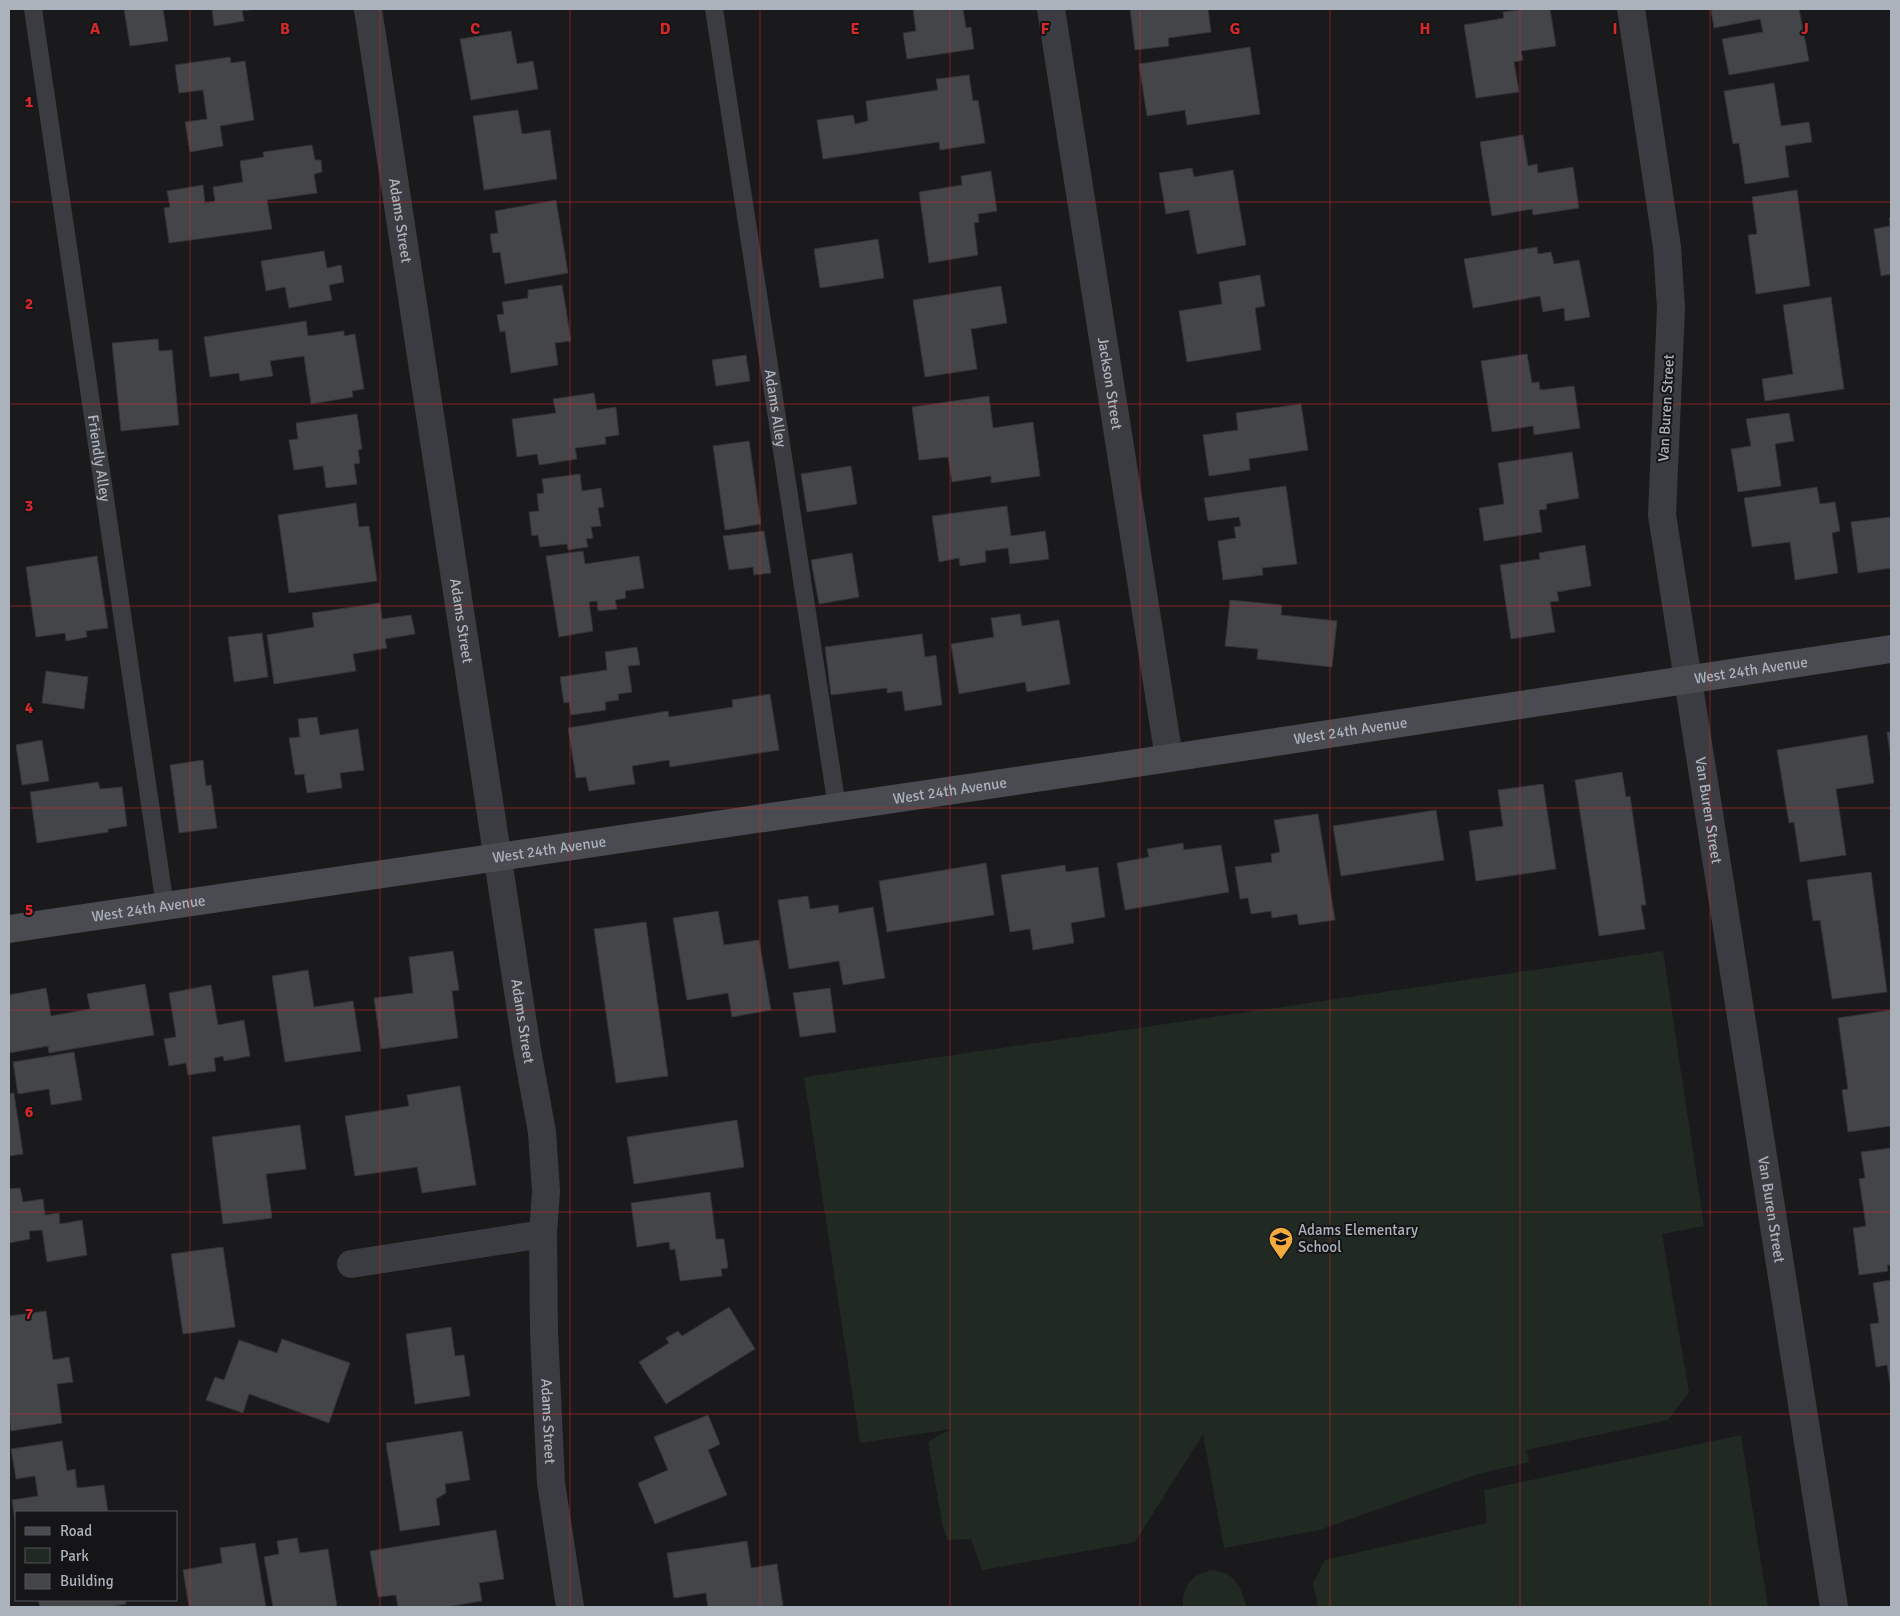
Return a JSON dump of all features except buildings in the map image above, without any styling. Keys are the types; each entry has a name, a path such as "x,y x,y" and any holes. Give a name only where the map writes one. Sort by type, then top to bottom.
{"street":[{"name":"Adams Street","path":"368,9 527,1050 542,1132 546,1191 542,1234 544,1332 551,1483 570,1607"},
{"name":"Jackson Street","path":"1051,9 1169,758"},
{"name":"Van Buren Street","path":"1630,9 1667,247 1671,308 1662,515 1834,1607"},
{"name":"West 24th Avenue","path":"9,929 1169,758 1891,649"},
{"path":"351,1264 542,1234"}],"lane":[{"name":"Friendly Alley","path":"33,9 165,906"},
{"name":"Adams Alley","path":"714,9 837,807"}],"green space":[{"name":"Adams Elementary School","path":"1663,951 1704,1226 1662,1234 1689,1392 1668,1420 1526,1450 1529,1462 1478,1474 1319,1530 1224,1548 1203,1434 1135,1542 982,1570 971,1539 948,1540 943,1528 928,1442 951,1429 860,1443 804,1077"},
{"path":"1741,1435 1768,1607 1318,1607 1313,1583 1325,1560 1487,1523 1484,1490"},
{"path":"1213,1570 1227,1574 1236,1582 1240,1587 1246,1607 1183,1607 1184,1593 1189,1582 1205,1572"}],"place":[{"name":"Adams Elementary School","path":"1281,1260"}]}
